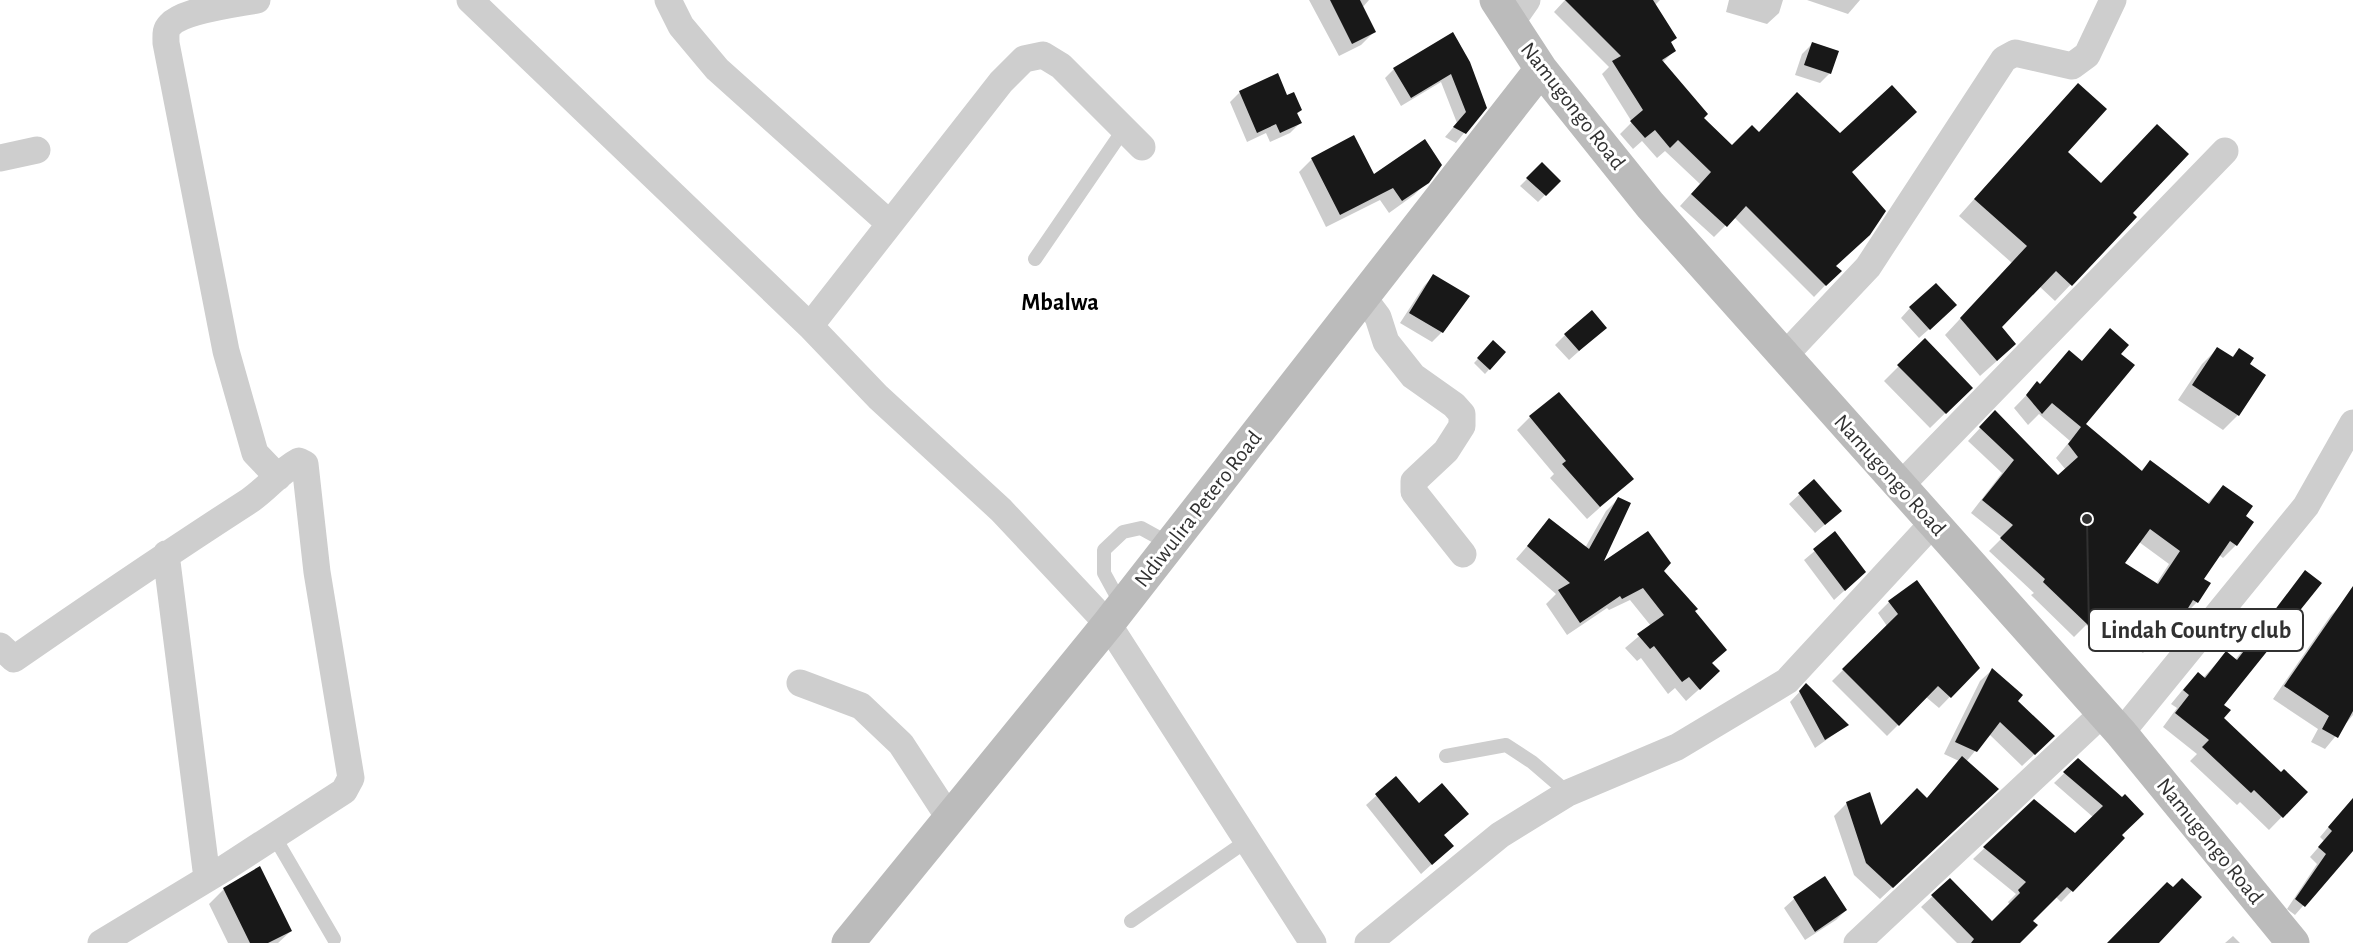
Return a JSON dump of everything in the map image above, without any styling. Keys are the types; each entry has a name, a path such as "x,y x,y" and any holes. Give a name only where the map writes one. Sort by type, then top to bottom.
{"main road":[{"name":"Namugongo Road","path":"1511,8 1541,69 1650,204 2112,723 2293,943"},
{"name":"Ndiwulira Petero Road","path":"848,943 1115,615 1541,69"}],"street":[{"path":"257,0 183,16 171,23 166,32 166,43 226,351 255,453 278,477"},
{"path":"470,0 810,326 878,397 1115,615 1248,840 1313,943"},
{"path":"668,0 681,26 717,69 888,224"},
{"path":"1784,356 1868,267 2004,59 2015,53 2072,66 2087,55 2113,0"},
{"path":"810,326 1001,82 1024,59 1043,55 1061,66 1133,138"},
{"path":"0,159 37,150"},
{"path":"1900,486 2225,151"},
{"path":"1363,297 1378,317 1386,342 1413,376 1454,405 1462,414 1462,426 1446,451 1414,481 1414,492 1463,554"},
{"path":"1857,943 2112,723 2306,506 2353,423"},
{"path":"0,646 14,659 166,554 261,494 299,461 305,464 316,561 351,778 344,791 101,943"},
{"path":"1368,943 1500,835 1568,793 1677,747 1787,681 1933,523"},
{"path":"166,554 207,878"},
{"path":"800,683 861,706 902,744 950,819"}],"lane":[{"path":"1035,259 1133,138"},
{"path":"1115,615 1104,573 1104,550 1123,532 1141,528 1170,544"},
{"path":"1446,756 1506,746 1532,762 1568,793"},
{"path":"274,836 334,939"},
{"path":"1131,921 1248,840"}],"building":[{"path":"1330,0 1360,0 1376,32 1352,44"},
{"path":"1565,0 1653,0 1677,38 1671,42 1676,51 1662,60 1708,114 1704,118 1732,145 1752,125 1759,132 1797,92 1840,133 1892,85 1917,112 1852,172 1886,211 1870,235 1836,266 1842,271 1826,286 1746,206 1727,227 1691,194 1711,172 1678,140 1670,148 1655,130 1645,138 1630,121 1643,110 1612,61 1621,56"},
{"path":"1453,32 1470,62 1487,108 1466,134 1453,127 1466,112 1451,74 1411,98 1393,68"},
{"path":"1812,42 1839,51 1831,74 1804,65"},
{"path":"1278,73 1287,95 1294,92 1302,110 1297,113 1302,123 1280,133 1276,124 1257,133 1239,91"},
{"path":"2078,83 2107,109 2068,152 2101,183 2157,124 2189,154 2133,213 2137,217 2072,286 2056,271 2002,327 2016,344 1997,361 1960,318 2027,246 1974,199"},
{"path":"1354,135 1374,174 1425,139 1442,165 1429,183 1402,201 1393,188 1340,215 1311,158"},
{"path":"1542,162 1561,181 1546,196 1526,178"},
{"path":"1433,274 1470,296 1443,333 1409,313"},
{"path":"1936,283 1957,305 1930,330 1909,307"},
{"path":"1592,310 1607,328 1579,351 1564,334"},
{"path":"2110,328 2129,345 2121,354 2135,365 2086,424 2142,471 2150,460 2209,504 2223,485 2253,506 2246,516 2254,522 2237,546 2230,541 2204,579 2211,583 2198,603 2193,600 2177,626 2170,621 2157,641 2136,628 2132,634 2099,614 2088,625 2043,582 2045,579 2000,538 2013,525 1982,500 2014,460 1979,427 1995,410 2058,475 2078,457 2068,444 2081,427 2052,403 2042,414 2026,395 2037,381 2040,384 2069,350 2082,361","holes":["2150,529 2180,551 2158,584 2125,563"]},
{"path":"1925,338 1973,388 1946,414 1897,365"},
{"path":"1493,340 1506,352 1490,370 1477,358"},
{"path":"2217,347 2233,357 2239,348 2254,358 2250,364 2266,375 2239,416 2192,385"},
{"path":"1559,392 1634,479 1600,507 1562,464 1566,461 1529,416"},
{"path":"1814,479 1842,511 1825,525 1798,493"},
{"path":"1618,497 1631,503 1604,561 1648,531 1671,563 1664,571 1698,609 1695,611 1727,650 1712,663 1720,671 1700,690 1689,677 1682,682 1654,646 1650,649 1637,634 1664,615 1643,588 1622,599 1620,596 1580,623 1558,590 1570,583 1527,546 1549,518 1589,549"},
{"path":"1835,531 1866,572 1845,591 1813,549"},
{"path":"2305,570 2322,583 2224,705 2231,710 2224,718 2281,772 2284,769 2308,792 2283,818 2254,790 2251,793 2202,747 2209,740 2175,713 2189,695 2183,690 2198,672 2205,678 2226,651 2237,660"},
{"path":"1917,580 1980,668 1951,698 1938,686 1899,726 1842,669 1898,614 1888,601"},
{"path":"2353,586 2353,711 2338,738 2322,729 2329,716 2284,686"},
{"path":"1992,668 2023,695 2018,701 2055,736 2035,755 2000,722 1977,752 1955,742"},
{"path":"1806,683 1849,725 1825,740 1799,691"},
{"path":"1962,756 1999,789 1893,888 1866,863 1846,802 1870,792 1881,825 1917,788 1927,798"},
{"path":"2078,758 2122,797 2125,794 2144,814 2122,835 2125,838 2073,892 2067,887 2033,921 2038,925 2020,943 1971,943 1974,939 1931,895 1950,878 1992,921 2020,893 2018,890 2026,882 1983,847 2034,799 2075,833 2103,806 2063,772"},
{"path":"1396,776 1419,803 1442,783 1469,814 1444,835 1454,846 1432,865 1375,794"},
{"path":"2353,798 2353,851 2305,907 2295,899 2326,854 2318,847 2332,831 2328,827"},
{"path":"260,866 292,931 268,943 250,943 223,888"},
{"path":"1825,876 1847,910 1815,932 1793,897"},
{"path":"2182,878 2202,897 2159,943 2107,943 2167,882 2173,887"}],"place":[{"name":"Lindah Country club","path":"2087,519"}],"district":[{"name":"Mbalwa","path":"1060,303"}]}
